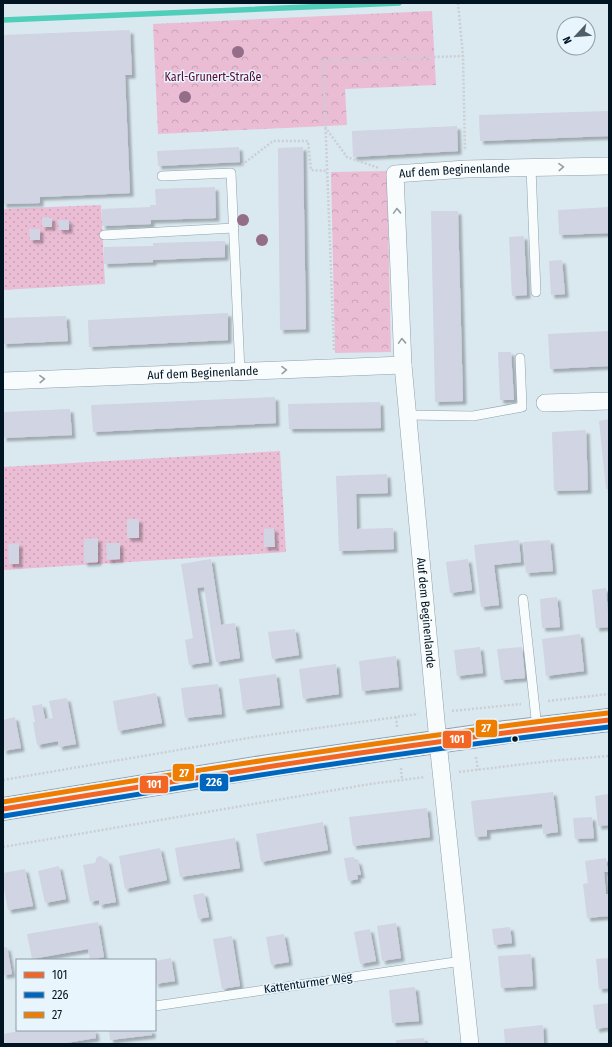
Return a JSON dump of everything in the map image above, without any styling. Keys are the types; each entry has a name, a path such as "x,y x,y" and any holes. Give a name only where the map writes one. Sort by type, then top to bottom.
{"main road":[{"path":"3,809 268,766 537,728 609,720"}],"street":[{"name":"Auf dem Beginenlande","path":"470,1044 438,742 403,365 395,174 466,170 609,166"},
{"name":"Auf dem Beginenlande","path":"3,381 403,365"},
{"path":"545,403 609,401"}],"lane":[{"path":"531,168 536,292"},
{"path":"162,176 231,173 240,371"},
{"path":"104,235 234,228"},
{"path":"408,415 473,416 522,407 520,358"},
{"path":"523,599 537,728"},
{"name":"Kattenturmer Weg","path":"156,1006 462,961"}],"path":[{"path":"458,3 463,56 466,170"},
{"path":"335,368 322,61 463,56"},
{"path":"325,126 347,158 395,174"},
{"path":"231,173 272,141 308,141 311,170 327,171"},
{"path":"3,780 254,737 436,712 609,694"},
{"path":"3,847 370,784 550,761 609,756"}],"green space":[{"name":"Karl-Grunert-Straße","path":"432,11 436,85 345,89 347,125 158,134 153,24"},
{"path":"387,171 391,352 335,353 331,172"},
{"path":"101,205 105,284 3,290 3,209"},
{"path":"280,451 286,552 3,570 3,467"}],"building":[{"path":"130,30 132,75 125,75 130,193 40,197 40,203 3,204 3,35"},
{"path":"609,111 609,136 480,141 479,115"},
{"path":"457,126 458,151 353,157 352,131"},
{"path":"239,147 240,162 158,166 157,151"},
{"path":"303,147 306,329 280,330 278,148"},
{"path":"215,187 216,218 151,220 151,224 102,226 102,209 150,207 150,205 156,205 155,189"},
{"path":"609,207 609,233 559,235 558,210"},
{"path":"431,211 458,211 463,401 435,402"},
{"path":"42,217 52,218 52,227 42,227"},
{"path":"58,220 69,220 69,230 59,230"},
{"path":"29,229 40,229 40,240 30,240"},
{"path":"524,236 527,295 512,296 509,237"},
{"path":"225,241 225,257 104,264 104,247 153,246 153,243"},
{"path":"562,260 565,294 551,295 549,261"},
{"path":"228,313 228,340 89,347 88,320"},
{"path":"66,316 68,341 3,344 3,318"},
{"path":"609,331 609,366 550,369 548,334"},
{"path":"498,352 511,352 514,400 500,400"},
{"path":"275,397 276,423 93,432 91,405"},
{"path":"380,402 381,428 289,429 288,404"},
{"path":"70,409 72,435 3,438 3,412"},
{"path":"609,419 609,489 606,489 599,421"},
{"path":"586,430 588,490 554,491 552,432"},
{"path":"387,474 388,493 356,494 357,529 393,528 394,549 339,551 336,476"},
{"path":"127,519 139,519 139,538 127,538"},
{"path":"274,528 275,547 264,547 264,529"},
{"path":"98,538 98,562 84,563 84,539"},
{"path":"519,540 521,562 494,565 499,605 481,607 474,545"},
{"path":"550,540 553,571 526,573 523,542"},
{"path":"19,543 19,564 9,564 8,544"},
{"path":"106,543 120,543 120,559 107,560"},
{"path":"211,559 221,625 235,623 240,658 216,662 204,587 197,588 209,662 189,665 185,640 193,638 181,564"},
{"path":"468,559 472,590 450,593 446,562"},
{"path":"606,588 609,627 596,628 592,590"},
{"path":"557,597 560,627 542,628 540,599"},
{"path":"295,629 299,655 272,659 268,632"},
{"path":"580,634 584,671 546,676 542,639"},
{"path":"480,647 483,673 457,676 454,650"},
{"path":"522,647 525,678 501,680 497,649"},
{"path":"396,656 399,687 362,691 359,661"},
{"path":"336,664 339,694 303,699 299,669"},
{"path":"276,674 280,705 243,710 239,679"},
{"path":"218,684 222,714 185,718 181,688"},
{"path":"156,693 162,723 118,731 113,701"},
{"path":"67,698 76,744 59,747 58,741 37,745 32,706 42,704 45,719 53,718 49,701"},
{"path":"15,717 21,748 3,751 3,720"},
{"path":"553,792 558,832 543,834 542,824 487,830 487,836 475,837 471,801"},
{"path":"609,794 609,825 598,826 595,796"},
{"path":"427,808 430,837 353,846 349,817"},
{"path":"592,817 594,838 575,839 573,818"},
{"path":"323,822 328,850 261,862 256,834"},
{"path":"235,838 240,868 180,877 175,848"},
{"path":"160,848 167,880 125,889 119,856"},
{"path":"101,856 106,861 108,860 116,902 99,905 99,900 90,902 83,865 95,863 97,857"},
{"path":"354,857 355,861 358,861 361,875 357,875 358,879 348,881 344,858"},
{"path":"606,858 608,872 604,872 606,894 609,894 609,916 587,918 583,884 588,883 585,861"},
{"path":"59,866 66,899 45,903 38,871"},
{"path":"25,869 33,906 8,910 3,884 3,873"},
{"path":"204,893 209,917 198,919 193,895"},
{"path":"98,922 104,957 90,959 88,949 32,959 27,934"},
{"path":"396,923 401,958 382,961 377,926"},
{"path":"510,927 512,943 494,945 492,929"},
{"path":"370,929 376,961 360,964 354,932"},
{"path":"284,934 289,962 271,965 266,937"},
{"path":"232,936 240,986 222,989 213,939"},
{"path":"7,947 12,974 3,975 3,948"},
{"path":"531,954 533,986 501,988 498,956"},
{"path":"171,958 175,981 156,984 156,961"},
{"path":"609,958 609,988 599,989 596,959"},
{"path":"415,987 419,1021 392,1023 389,990"},
{"path":"609,1003 609,1027 596,1029 593,1005"},
{"path":"543,1025 544,1044 505,1044 504,1029"},
{"path":"20,1031 95,1031 96,1038 60,1044 3,1044 3,1034"},
{"path":"109,1031 152,1031 152,1035 110,1040"},
{"path":"424,1038 425,1044 396,1044 396,1040"}],"waterway":[{"path":"3,20 399,3"}],"transit line":[{"name":"27","path":"3,802 305,754 457,732 608,713"},
{"name":"101","path":"3,809 381,750 609,720"},
{"name":"226","path":"4,816 306,768 457,746 609,727"}]}
